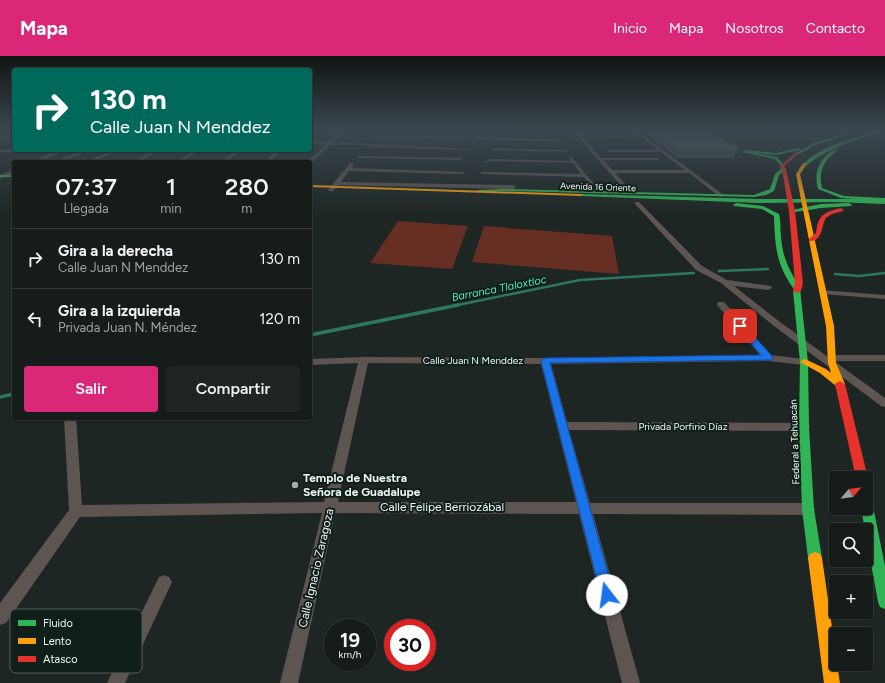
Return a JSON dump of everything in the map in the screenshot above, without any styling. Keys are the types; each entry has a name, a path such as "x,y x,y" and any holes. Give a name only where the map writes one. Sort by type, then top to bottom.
{"main road":[{"path":"778,160 783,168"},
{"path":"478,191 629,192 659,196 754,196 770,192 775,187 777,174 783,168 787,160"},
{"path":"808,160 798,174 830,326 832,360 840,385 860,471"},
{"path":"818,160 811,173 810,188 815,193 846,203"},
{"path":"825,160 820,167 817,176 819,188 826,193 844,198 885,204"},
{"name":"Federal a Tehuacán","path":"783,168 790,203 804,362 804,427 808,509 832,683"},
{"name":"Avenida 16 Oriente","path":"312,186 546,197 790,203"},
{"name":"Avenida 16 Oriente","path":"312,190 334,187 478,191 546,197"},
{"path":"790,203 801,190"},
{"path":"546,197 575,194 659,196 755,199 768,203 780,209 786,217 789,258 798,286"},
{"name":"Avenida 16 Oriente","path":"659,196 768,203"},
{"path":"733,196 804,204 885,204"},
{"path":"546,197 570,200 637,203 753,206 774,212 777,216 778,247 781,262 787,277 808,293"},
{"path":"804,204 834,200 885,204"},
{"path":"804,204 885,204"},
{"path":"811,240 819,234 820,221 824,215 838,210 885,204"},
{"path":"816,302 830,326"},
{"path":"804,362 830,375 840,385"},
{"path":"869,515 885,602"}],"street":[{"path":"334,187 356,160"},
{"path":"486,162 491,160"},
{"path":"503,160 575,162 595,189"},
{"path":"600,160 629,192"},
{"path":"674,160 722,196"},
{"path":"348,169 463,173"},
{"path":"610,171 690,172"},
{"path":"482,173 586,176"},
{"path":"334,187 595,189 629,192"},
{"path":"637,203 699,268 724,282 802,342 832,360 885,403"},
{"path":"724,282 768,288"},
{"path":"823,292 885,297"},
{"path":"721,304 768,358"},
{"name":"Calle Juan N Menddez","path":"312,362 364,360 545,361 768,358 804,362"},
{"path":"832,360 885,358"},
{"name":"Calle Ignacio Zaragoza","path":"289,683 364,360"},
{"path":"545,361 631,683"},
{"path":"0,617 76,511 70,420"},
{"name":"Privada Porfirio Díaz","path":"562,426 804,427"},
{"name":"Calle Felipe Berriozábal","path":"76,511 330,507 808,509"},
{"path":"142,628 164,582"},
{"path":"116,683 121,673"}],"shaded area":[{"path":"398,221 468,226 452,269 370,263"},
{"path":"484,226 612,236 619,274 472,262"}],"waterway":[{"name":"Barranca Tlaloxtloc","path":"719,271 768,269"},
{"name":"Barranca Tlaloxtloc","path":"453,306 580,280 694,273"},
{"name":"Barranca Tlaloxtloc","path":"835,274 859,276 885,273"},
{"name":"Barranca Tlaloxtloc","path":"312,335 458,305"},
{"name":"Barranca Tlaloxtloc","path":"0,397 12,394"}],"traffic: fast":[{"path":"778,160 782,166"},
{"path":"805,164 810,160"},
{"path":"825,160 820,167 818,177 820,189 843,197 885,200"},
{"path":"478,191 504,190 754,196 764,194 772,190 777,174 784,169"},
{"path":"0,176 12,176"},
{"path":"581,195 759,201 834,200 885,202"},
{"path":"736,205 763,208 777,215 778,245 782,262 790,279 797,288"},
{"path":"795,210 821,206 849,205"},
{"path":"797,291 804,362 804,427 808,509 815,558"},
{"path":"869,515 885,602"}],"traffic: slow":[{"path":"805,164 798,174 830,326 832,363 840,384"},
{"path":"312,186 581,195"},
{"path":"804,362 823,371 839,384"},
{"path":"815,558 832,683"}],"traffic: jam":[{"path":"789,160 782,166 784,169 792,211 799,283 797,291"},
{"path":"811,240 819,234 820,223 824,216 831,212 841,210"},
{"path":"840,384 860,471"}],"place":[{"name":"Templo de Nuestra Señora de Guadalupe","path":"295,485"}],"route":[{"path":"607,595 545,361 768,358 740,326"}]}
